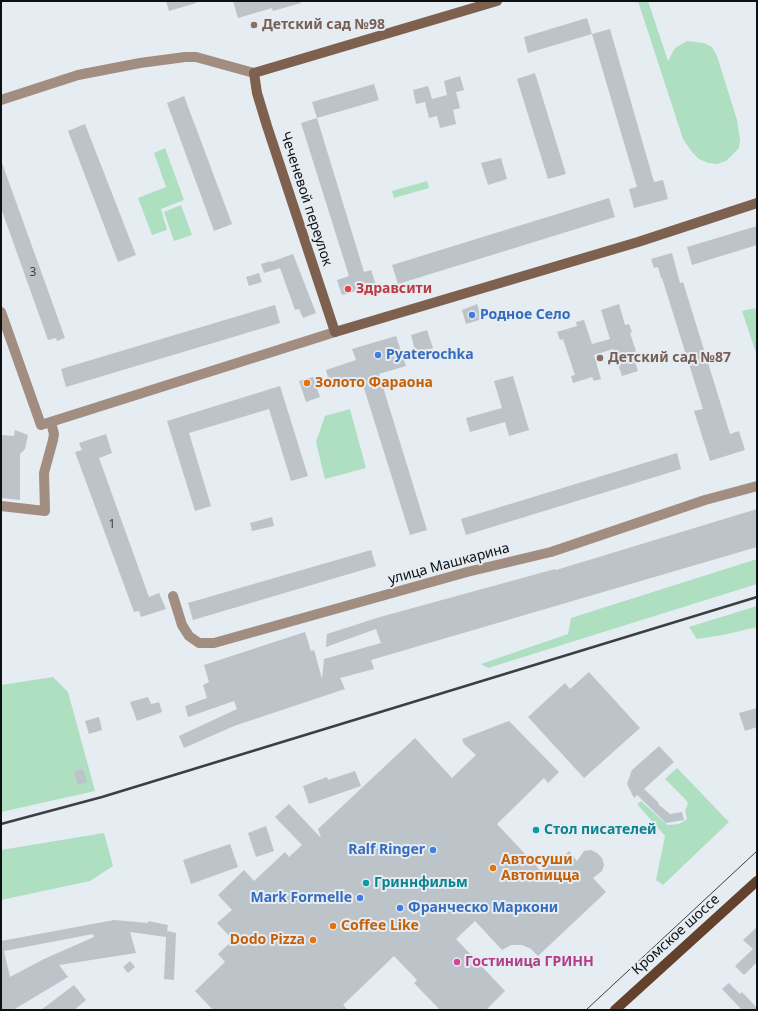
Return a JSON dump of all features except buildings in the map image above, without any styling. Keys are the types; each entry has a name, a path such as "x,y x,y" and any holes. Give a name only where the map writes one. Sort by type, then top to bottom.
{"main road":[{"name":"Кромское шоссе","path":"615,1010 757,881"}],"street":[{"path":"1,100 78,75 140,63 185,57 196,57 254,74 497,1"},
{"name":"Чеченевой переулок","path":"254,74 257,93 267,126 335,332"},
{"path":"1,312 41,425 335,332 645,240 757,203"},
{"path":"1,506 45,511 44,473 54,440 51,422"},
{"name":"улица Машкарина","path":"173,596 182,625 189,636 199,642 214,642 467,572 551,552 705,500 757,486"}],"green space":[{"path":"638,1 648,1 668,61 675,48 687,41 704,43 712,47 717,56 737,120 740,140 739,148 726,161 717,164 708,163 699,159 683,139"},
{"path":"165,148 184,200 161,209 167,230 152,235 138,198 166,187 154,153"},
{"path":"427,181 429,188 394,198 392,191"},
{"path":"181,205 192,235 174,241 164,212"},
{"path":"755,308 757,315 757,356 742,311"},
{"path":"350,409 366,468 325,479 316,442 325,416"},
{"path":"757,559 757,584 488,668 481,664 568,634 571,618"},
{"path":"757,606 757,627 697,639 689,627"},
{"path":"53,677 68,692 95,791 1,812 1,685"},
{"path":"677,768 729,822 663,885 656,880 665,836 637,804 641,801 668,825 679,824 687,819 685,811 688,803 665,779"},
{"path":"104,833 113,866 90,881 1,900 1,850"}],"tram line":[{"path":"586,1010 757,851"}],"railway":[{"path":"1,824 102,797 757,597"}],"place":[{"name":"Детский сад №98","path":"254,25"},
{"name":"Здравсити","path":"348,289"},
{"name":"Родное Село","path":"472,315"},
{"name":"Pyaterochka","path":"378,355"},
{"name":"Детский сад №87","path":"600,358"},
{"name":"Золото Фараона","path":"307,383"},
{"name":"Стол писателей","path":"536,830"},
{"name":"Ralf Ringer","path":"433,850"},
{"name":"Автосуши Автопицца","path":"493,868"},
{"name":"Гриннфильм","path":"366,883"},
{"name":"Mark Formelle","path":"360,898"},
{"name":"Франческо Маркони","path":"400,908"},
{"name":"Coffee Like","path":"333,926"},
{"name":"Dodo Pizza","path":"313,940"},
{"name":"Гостиница ГРИНН","path":"457,962"}]}
